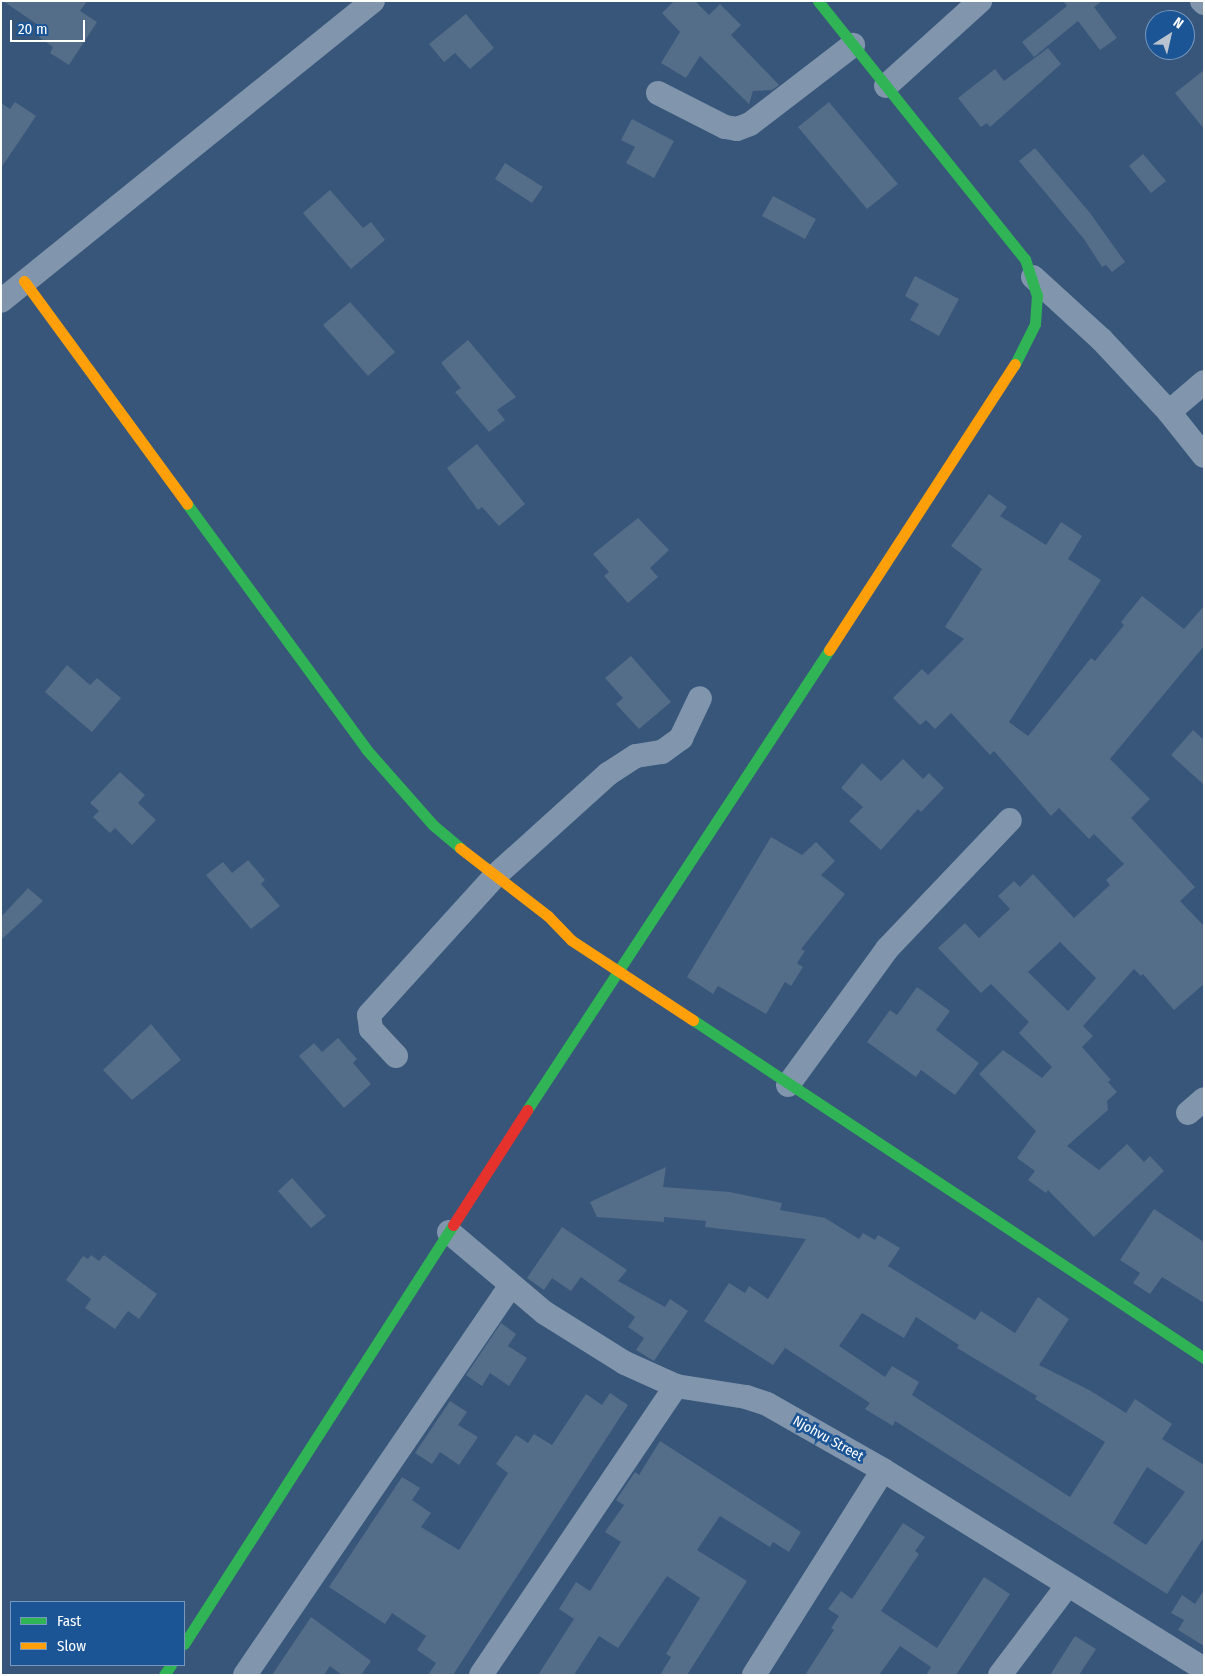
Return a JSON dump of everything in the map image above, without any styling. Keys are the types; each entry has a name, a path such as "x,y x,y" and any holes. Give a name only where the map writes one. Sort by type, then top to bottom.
{"street":[{"path":"1,301 373,1"},
{"path":"818,1 1011,240 1034,277 1101,339 1169,412 1204,456"},
{"path":"886,86 980,1"},
{"path":"658,93 725,127 737,129 750,124 853,45"},
{"path":"185,1642 618,969 944,475 1026,346 1038,310 1034,277"},
{"path":"24,281 366,749 433,825 494,877 548,916 571,940 618,969 788,1085 1204,1358"},
{"path":"1169,412 1204,382"},
{"path":"396,1056 371,1029 368,1015 494,877 608,774 636,756 662,752 681,738 700,698"},
{"path":"788,1085 887,949 1010,820"},
{"name":"Njohvu Street","path":"449,1232 510,1286 546,1313 625,1363 676,1386 738,1395 766,1404 883,1470 1067,1586 1204,1669"},
{"path":"245,1675 510,1286"},
{"path":"481,1675 676,1386"},
{"path":"754,1675 883,1470"},
{"path":"1000,1675 1067,1586"}],"building":[{"path":"3,1 87,1 80,11 97,22 69,65 50,53 53,47 39,37 44,29"},
{"path":"674,1 695,1 709,15 720,4 741,25 731,35 779,85 772,90 753,91 749,104 700,56 686,78 661,63 680,32 662,13"},
{"path":"1063,1 1102,1 1094,7 1117,38 1100,50 1078,21 1034,57 1022,42 1067,6"},
{"path":"466,14 494,48 470,69 455,53 444,62 429,44"},
{"path":"1048,48 1061,64 990,127 987,123 981,127 958,98 995,69 1004,81"},
{"path":"1204,70 1204,129 1175,93"},
{"path":"15,102 36,116 1,168 1,103 10,109"},
{"path":"829,102 898,184 867,209 798,127"},
{"path":"632,119 674,141 654,178 626,163 635,147 621,140"},
{"path":"1035,148 1090,213 1125,262 1112,272 1106,265 1102,267 1084,239 1019,161"},
{"path":"1143,154 1166,181 1151,193 1129,166"},
{"path":"505,163 543,187 532,203 495,179"},
{"path":"330,190 363,228 371,222 385,240 351,269 303,213"},
{"path":"773,196 816,219 805,239 762,216"},
{"path":"915,276 959,299 939,336 910,320 919,304 905,296"},
{"path":"350,302 395,352 368,376 323,325"},
{"path":"468,340 516,397 497,410 505,420 489,432 455,392 461,388 441,363"},
{"path":"477,444 525,504 499,526 482,507 478,510 447,468"},
{"path":"989,494 1007,507 1000,516 1046,545 1061,522 1082,536 1068,559 1101,580 1009,722 1028,736 1091,658 1095,661 1124,625 1121,622 1142,596 1184,629 1204,606 1204,646 1110,759 1150,799 1131,818 1195,887 1180,901 1204,926 1204,984 1174,1010 1143,974 1141,976 1134,969 1083,1026 1093,1036 1082,1047 1111,1080 1108,1082 1117,1092 1107,1101 1108,1110 1067,1146 1099,1170 1127,1144 1144,1162 1150,1156 1164,1171 1094,1237 1048,1190 1046,1193 1028,1180 1035,1171 1017,1158 1036,1131 979,1074 1003,1050 1042,1078 1052,1067 1019,1033 1029,1022 991,984 981,993 938,948 965,923 979,938 1010,909 998,896 1014,881 1020,887 1033,874 1074,918 1110,885 1106,880 1124,864 1094,834 1089,839 1059,808 1051,816 994,751 990,755 951,713 935,729 926,720 920,725 893,698 922,669 928,675 964,639 945,627 982,569 951,546","holes":["1060,942 1096,978 1068,1011 1028,972"]},
{"path":"638,518 669,550 650,568 658,577 628,603 604,576 609,572 593,554"},
{"path":"631,656 671,702 639,729 616,704 623,698 605,678"},
{"path":"67,665 90,685 97,678 121,698 92,732 45,692"},
{"path":"1193,730 1204,740 1204,785 1171,755"},
{"path":"903,759 923,779 929,773 944,788 921,812 918,809 881,850 849,821 863,807 841,788 862,763 881,781"},
{"path":"120,772 145,795 138,803 156,820 132,845 115,828 110,833 93,817 99,811 90,803"},
{"path":"771,837 802,855 816,842 835,861 821,875 845,894 801,949 805,951 797,963 803,967 791,986 785,982 766,1014 718,986 713,994 687,977"},
{"path":"248,860 265,880 261,884 280,906 251,929 206,875 223,862 232,873"},
{"path":"28,888 43,901 1,940 1,917"},
{"path":"917,987 950,1011 936,1030 979,1063 955,1095 921,1070 916,1077 867,1042 890,1010 897,1015"},
{"path":"151,1024 181,1060 132,1100 103,1070"},
{"path":"338,1038 357,1059 353,1063 371,1084 344,1108 299,1056 314,1043 322,1052"},
{"path":"666,1167 663,1187 730,1192 782,1203 780,1210 825,1218 859,1239 863,1233 875,1240 878,1235 900,1248 888,1266 975,1320 981,1311 1015,1333 1038,1297 1069,1319 1039,1365 1091,1391 1126,1413 1135,1399 1172,1424 1162,1439 1204,1465 1204,1537 1167,1594 895,1421 893,1426 865,1409 870,1403 785,1348 773,1365 704,1321 729,1283 745,1293 749,1286 768,1299 806,1239 705,1227 706,1221 664,1217 664,1222 597,1217 590,1202","holes":["862,1313 904,1338 916,1317 959,1345 957,1348 1037,1396 1035,1399 1105,1442 1070,1497 912,1395 919,1382 892,1366 885,1377 839,1346","1147,1467 1185,1492 1146,1545 1113,1523"]},
{"path":"292,1178 326,1216 311,1228 278,1191"},
{"path":"1154,1209 1204,1242 1204,1303 1162,1277 1150,1294 1133,1283 1140,1273 1120,1260"},
{"path":"562,1227 627,1270 618,1281 665,1307 670,1299 688,1311 654,1361 636,1350 644,1338 628,1327 635,1317 581,1277 571,1291 552,1278 544,1290 527,1278"},
{"path":"91,1255 99,1261 104,1255 157,1294 139,1319 128,1311 115,1329 85,1308 91,1299 66,1280 83,1256 88,1259"},
{"path":"501,1323 516,1334 508,1346 527,1358 509,1386 490,1373 482,1386 466,1375"},
{"path":"610,1393 628,1405 453,1675 428,1675 436,1663 417,1650 426,1636 392,1613 385,1624 329,1587 402,1477 420,1488 412,1500 431,1513 421,1527 459,1550 508,1473 496,1464 516,1435 528,1443 534,1434 552,1445 586,1394 602,1405"},
{"path":"450,1401 467,1412 458,1425 478,1437 459,1465 440,1452 432,1464 415,1453"},
{"path":"660,1441 801,1532 789,1552 773,1542 770,1547 720,1516 697,1550 747,1581 687,1675 660,1675 671,1657 666,1654 700,1598 667,1576 618,1648 599,1636 574,1675 538,1675 574,1619 559,1609 576,1582 590,1591 621,1542 605,1532 624,1505 616,1500 635,1472 639,1475"},
{"path":"903,1523 925,1537 915,1551 919,1554 881,1611 937,1648 984,1577 1010,1594 956,1675 926,1675 931,1667 900,1646 879,1675 805,1675 834,1630 831,1628 839,1616 828,1609 841,1591 852,1599"},
{"path":"1204,1590 1204,1646 1178,1630 1184,1620 1171,1613 1182,1595 1195,1604"},
{"path":"311,1617 371,1661 361,1675 342,1675 330,1666 324,1675 272,1675"},
{"path":"1075,1636 1096,1649 1079,1675 1050,1675"}],"traffic: fast":[{"path":"818,1 1025,259 1037,295 1035,324 1015,364"},
{"path":"187,504 366,749 433,825 460,848"},
{"path":"527,1110 829,650"},
{"path":"693,1020 1204,1358"},
{"path":"185,1642 453,1225"},
{"path":"164,1675 170,1666"}],"traffic: slow":[{"path":"24,281 187,504"},
{"path":"829,650 1015,364"},
{"path":"460,848 548,916 571,940 693,1020"}],"traffic: jam":[{"path":"453,1225 527,1110"}]}
